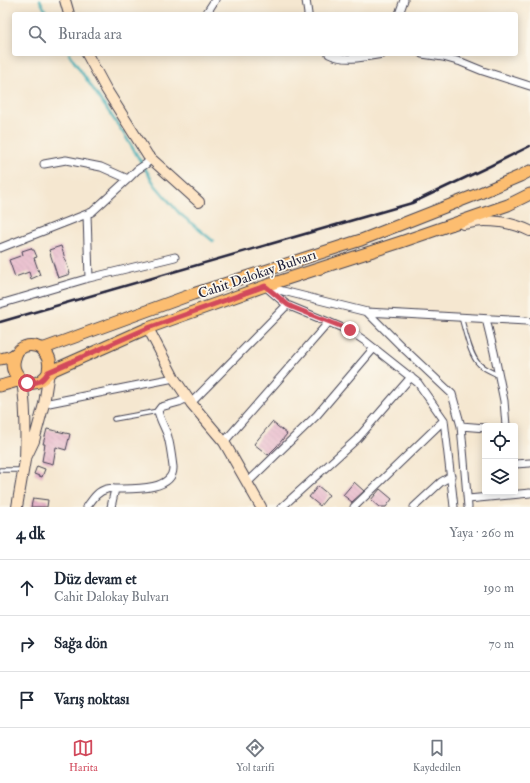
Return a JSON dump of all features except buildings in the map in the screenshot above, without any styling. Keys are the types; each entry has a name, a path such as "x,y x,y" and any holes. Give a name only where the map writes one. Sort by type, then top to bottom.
{"highway":[{"path":"42,349 49,359 50,365 48,372"},
{"path":"15,355 12,366 17,377 22,381"}],"main road":[{"name":"Cahit Dalokay Bulvarı","path":"0,359 15,355 26,346 32,345 42,349 193,294 361,240 492,188 530,171"},
{"name":"Cahit Dalokay Bulvarı","path":"0,386 22,381 27,383 38,382 46,376 48,372 148,328 265,286 508,206 530,194"}],"street":[{"path":"65,0 68,12"},
{"path":"207,12 215,0"},
{"path":"306,0 308,12"},
{"path":"400,12 404,0"},
{"path":"88,56 106,89 148,156 149,161 199,202"},
{"path":"334,56 346,58 364,56"},
{"path":"436,56 461,62 482,71 530,86"},
{"path":"44,164 66,160 101,166 128,179"},
{"path":"0,248 92,212 137,170 149,161"},
{"path":"86,214 89,278"},
{"path":"443,228 484,221 506,223 525,228 530,231"},
{"path":"0,304 89,278 175,257"},
{"path":"265,286 288,305 350,330 418,382 444,420 454,507"},
{"path":"265,286 367,312 530,322"},
{"path":"87,507 95,495 107,489 147,488 163,484 169,480 173,473 173,466 168,435 158,411 161,407 189,401 288,305"},
{"path":"367,312 452,394 461,426 468,503 506,495"},
{"path":"486,319 499,375 506,423"},
{"path":"224,442 329,322"},
{"path":"148,328 174,378 189,401 224,442 260,506"},
{"path":"247,483 317,415 374,348"},
{"path":"24,465 34,441 44,404 48,372"},
{"path":"282,507 357,439 411,377"},
{"path":"44,404 174,378"},
{"path":"17,507 24,465 26,428 25,401 22,381"},
{"path":"354,507 444,420"},
{"path":"461,426 482,428"},
{"path":"518,464 530,462"},
{"path":"414,507 451,476"},
{"path":"111,507 115,489"},
{"path":"518,493 530,493"}],"lane":[{"path":"461,317 472,353 478,364 499,375"},
{"path":"114,419 158,411"},
{"path":"0,470 24,465"}],"waterway":[{"path":"40,0 46,12"},
{"path":"70,56 124,134 155,185 179,213 213,241"}],"railway":[{"path":"0,322 412,203 530,146"}],"route":[{"path":"27,383 38,382 42,380 48,372 148,328 265,286 288,305 350,330"}]}
